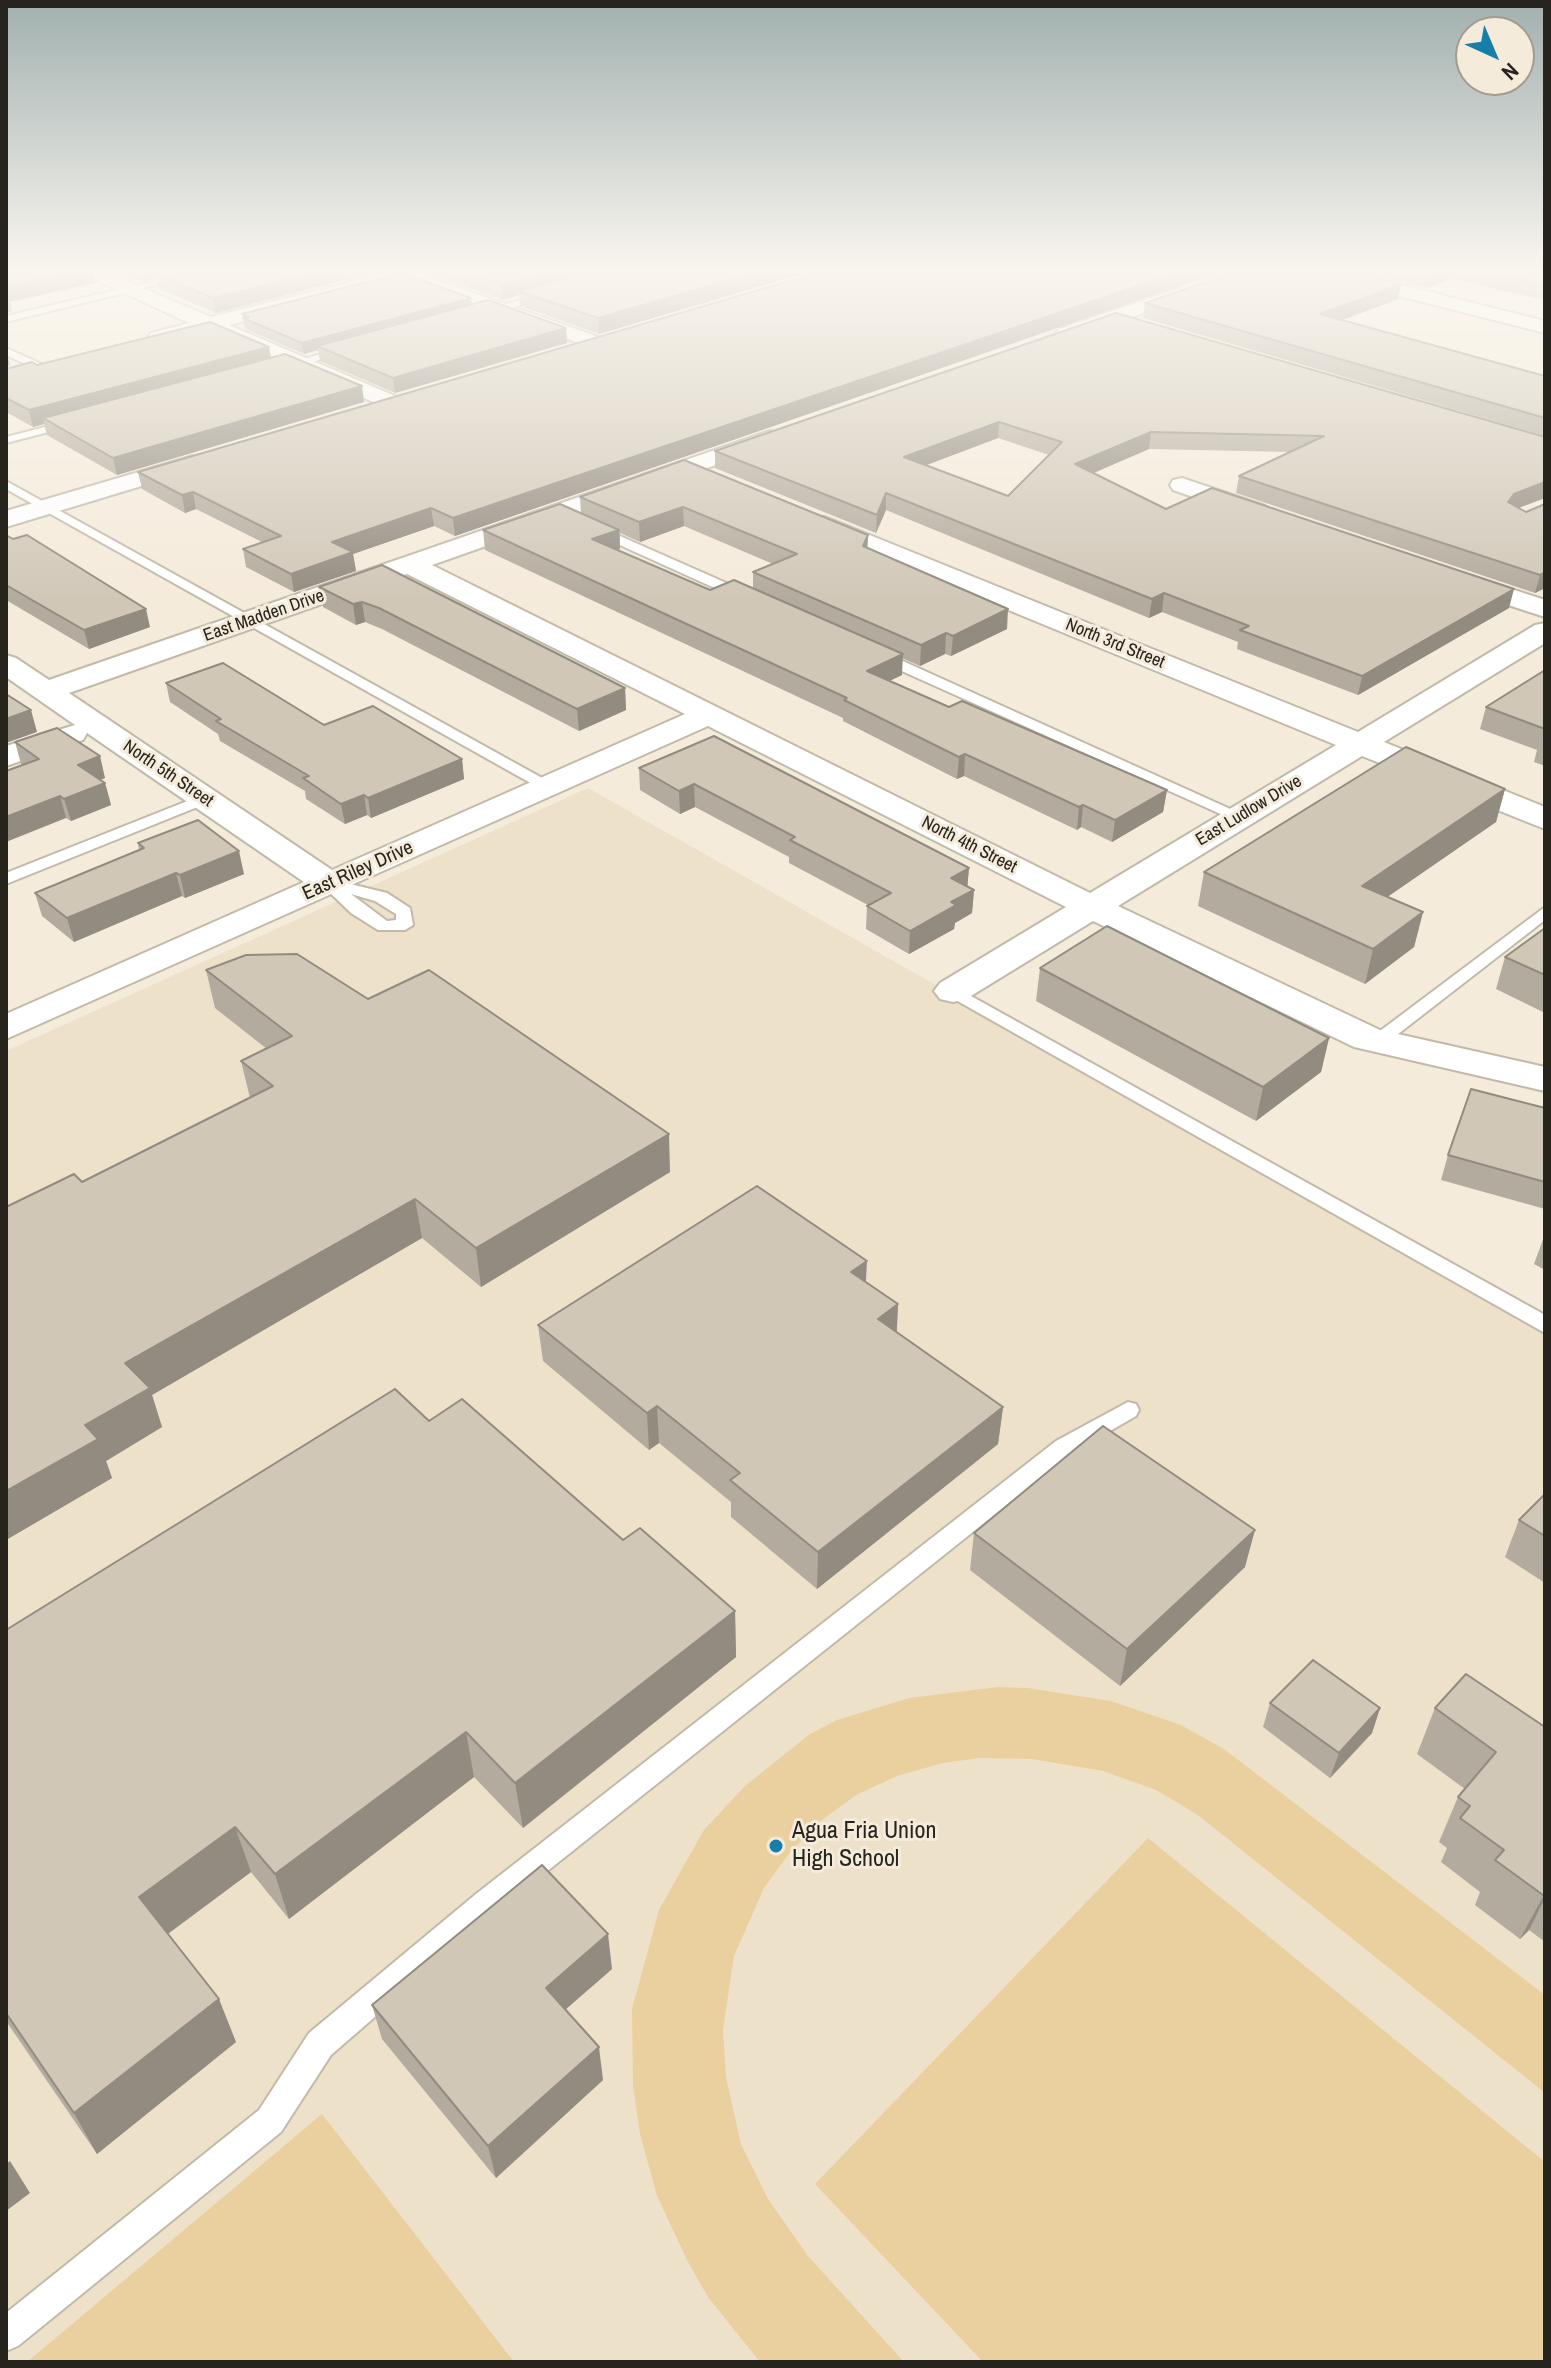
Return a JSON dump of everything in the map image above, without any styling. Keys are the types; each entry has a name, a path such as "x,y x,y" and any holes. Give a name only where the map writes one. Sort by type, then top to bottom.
{"street":[{"path":"346,381 402,401 364,413"},
{"name":"East Madden Drive","path":"46,691 411,565 565,516 788,432"},
{"path":"6,519 212,458"},
{"path":"686,468 730,486"},
{"path":"1182,485 1273,516"},
{"name":"North 3rd Street","path":"788,510 1545,819"},
{"name":"North 4th Street","path":"411,565 1092,907 1378,1041 1545,1079"},
{"path":"1439,573 1545,609"},
{"name":"East Ludlow Drive","path":"953,991 1545,631"},
{"name":"North 5th Street","path":"6,664 330,884"},
{"name":"East Riley Drive","path":"6,1028 710,714"},
{"path":"6,757 95,725"}],"lane":[{"path":"6,440 83,420"},
{"path":"6,484 548,787"},
{"path":"587,526 761,603"},
{"path":"863,649 1240,817"},
{"path":"6,879 205,799"},
{"path":"1378,1041 1545,912"},
{"path":"953,991 1545,1325"},
{"path":"6,2334 270,2121 320,2044 486,1903 1064,1447 1128,1410"}],"shaded area":[{"name":"Agua Fria Union High School","path":"588,788 1545,1330 1545,2362 6,2362 6,1051"},
{"path":"998,1687 1028,1688 1111,1701 1181,1725 1224,1749 1545,1995 1545,2093 1198,1815 1156,1790 1103,1771 1032,1759 980,1758 943,1763 897,1776 856,1795 818,1823 788,1855 764,1888 734,1956 723,2030 726,2077 741,2144 768,2199 808,2256 904,2362 760,2362 708,2297 688,2262 657,2196 640,2134 633,2085 632,2009 659,1910 704,1830 745,1786 810,1734 837,1720 909,1698"},
{"path":"1148,1838 1545,2162 1545,2362 983,2362 815,2184"},
{"path":"322,2114 514,2362 27,2362"}],"building":[{"path":"6,381 141,381 29,410 6,398"},
{"path":"185,381 349,381 362,386 113,458 43,418"},
{"path":"450,381 859,381 453,518 431,508 332,542 353,552 291,574 243,549 281,536 193,492 182,495 138,472"},
{"path":"920,381 1350,381 1545,437 1545,482 1514,494 1508,502 1526,512 1545,504 1545,572 1540,575 1239,476 1324,436 1151,432 1075,464 1166,509 1212,488 1514,589 1362,676 1240,630 1249,626 1164,593 1152,599 886,493 877,515 715,451","holes":["999,422 1062,442 1008,496 904,457"]},
{"path":"1415,381 1545,381 1545,418"},
{"path":"684,460 868,535 863,546 1008,609 953,636 946,633 921,645 753,572 797,554 683,507 639,522 580,497"},
{"path":"560,504 619,530 592,539 710,590 734,580 903,654 867,671 949,707 962,701 1167,790 1115,820 1083,805 1079,807 965,754 959,757 844,700 847,698 483,530"},
{"path":"6,535 13,539 27,535 146,609 84,630 6,585"},
{"path":"382,565 625,688 577,709 379,608 362,602 353,604 319,587"},
{"path":"223,663 324,725 373,706 462,759 368,798 364,795 341,804 303,778 309,776 216,721 221,719 166,683"},
{"path":"1545,670 1545,729 1486,707"},
{"path":"6,694 31,710 6,719"},
{"path":"57,728 100,756 78,765 105,783 6,817 6,771 39,759 15,742"},
{"path":"714,736 969,868 951,878 974,890 951,902 956,905 910,931 867,906 891,893 790,840 795,837 694,784 679,791 639,768"},
{"path":"1406,747 1505,789 1362,886 1423,912 1373,949 1204,872"},
{"path":"198,820 239,851 67,918 35,893 144,848 138,843"},
{"path":"1107,926 1329,1038 1263,1087 1040,968"},
{"path":"1545,928 1545,975 1505,957"},
{"path":"297,954 368,999 429,970 669,1134 476,1248 415,1199 125,1363 150,1388 85,1425 98,1439 6,1491 6,1207 74,1174 82,1182 273,1086 241,1061 292,1036 206,970 246,955"},
{"path":"1471,1089 1545,1108 1545,1182 1448,1155"},
{"path":"757,1186 867,1261 851,1272 898,1304 878,1319 1003,1407 818,1552 730,1480 740,1473 657,1406 647,1413 538,1325"},
{"path":"395,1389 429,1421 462,1399 623,1540 640,1528 735,1611 515,1783 466,1732 275,1874 235,1827 139,1897 219,1999 74,2113 6,2013 6,1630"},
{"path":"1103,1426 1255,1530 1127,1649 974,1533"},
{"path":"1545,1494 1545,1536 1519,1520"},
{"path":"1313,1660 1380,1708 1339,1753 1270,1703"},
{"path":"1466,1674 1545,1727 1543,1895 1495,1860 1504,1850 1460,1818 1470,1806 1458,1797 1496,1752 1435,1708"},
{"path":"542,1865 608,1934 546,1988 599,2047 488,2146 372,2005"}],"place":[{"name":"Agua Fria Union High School","path":"776,1846"}]}
